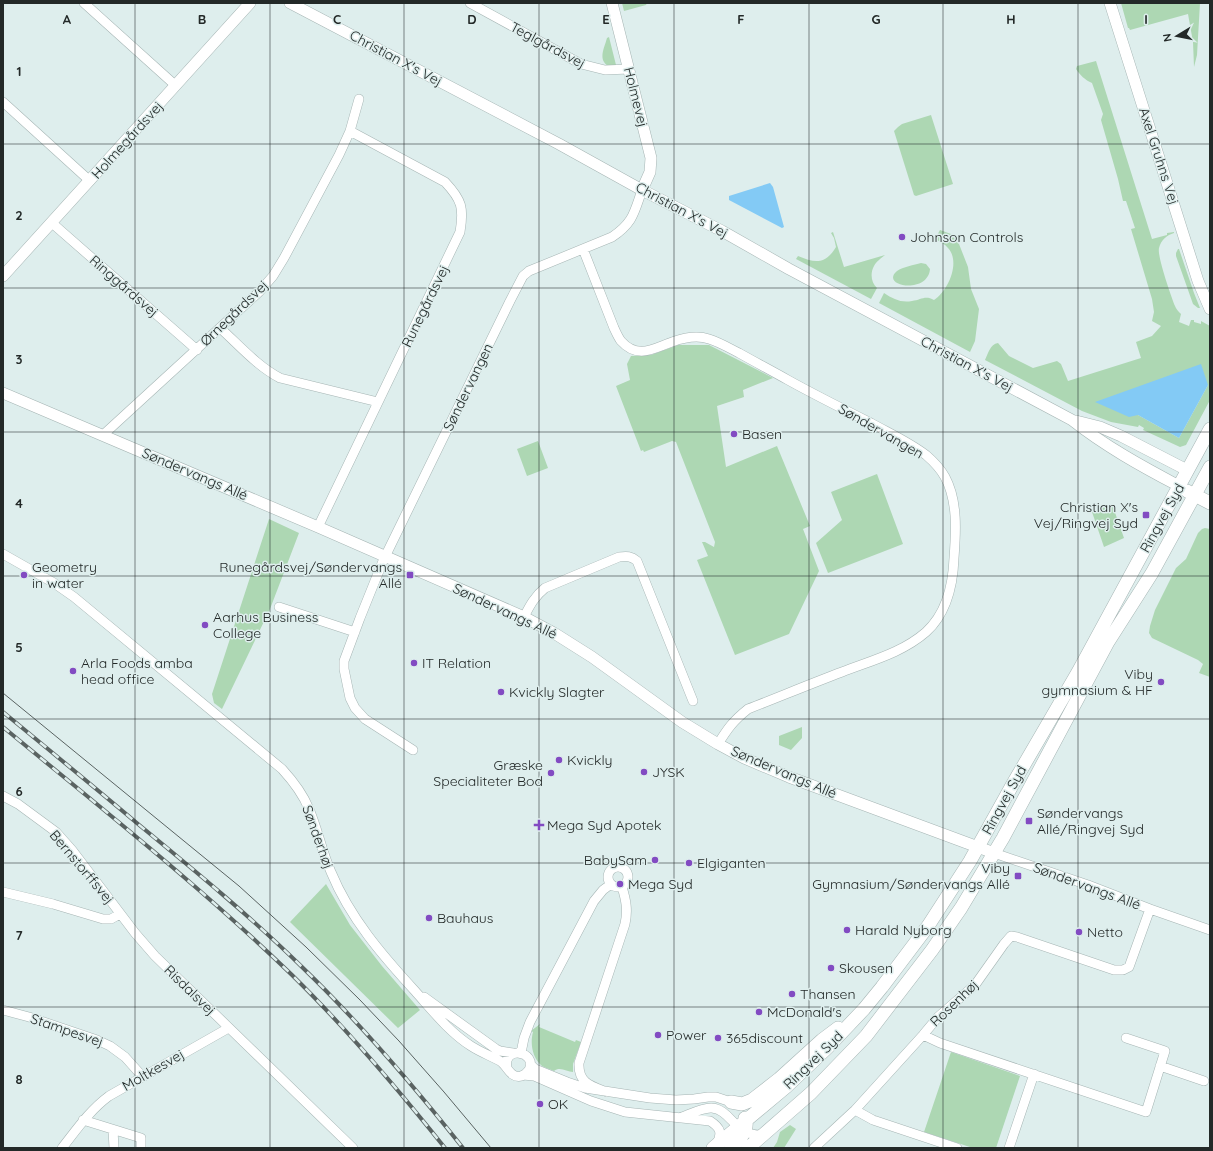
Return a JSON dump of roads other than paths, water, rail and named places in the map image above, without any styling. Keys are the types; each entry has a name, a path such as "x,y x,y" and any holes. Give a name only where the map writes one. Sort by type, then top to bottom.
{"main road":[{"name":"Ringvej Syd","path":"715,1146 743,1127 828,1047 864,1009 928,926 978,847 1078,672 1210,429"},
{"name":"Ringvej Syd","path":"748,1148 811,1093 866,1036 936,944 994,853 1108,642 1152,573 1195,494 1207,481 1210,467"},
{"name":"Christian X's Vej","path":"1187,470 1207,481"},
{"name":"Christian X's Vej","path":"1179,486 1210,503"},
{"path":"730,1102 742,1104 752,1100 779,1079 822,1040 864,1009"},
{"path":"730,1102 744,1115 743,1127 738,1142 731,1148"}],"street":[{"path":"84,3 175,85"},
{"name":"Holmegårdsvej","path":"5,271 52,223 250,3"},
{"name":"Christian X's Vej","path":"290,3 559,144 1072,420 1092,436 1115,451 1179,486"},
{"name":"Teglgårdsvej","path":"470,3 581,64 605,70 629,69"},
{"name":"Holmevej","path":"612,3 651,158 650,172 642,190"},
{"name":"Axel Gruhns Vej","path":"1110,3 1198,281 1210,308"},
{"name":"Ørnegårdsvej","path":"103,435 197,350 259,292 273,276 339,155 350,131 359,99"},
{"path":"3,102 90,181"},
{"name":"Runegårdsvej","path":"318,527 460,232 462,219 461,204 455,192 445,182 350,131"},
{"name":"Søndervangen","path":"385,557 520,280 529,271 612,238 628,224 642,190"},
{"name":"Ringgårdsvej","path":"52,223 197,350"},
{"name":"Søndervangen","path":"583,249 614,328 620,340 628,348 638,351 650,351 670,342 692,337 706,338 721,343 899,438 925,454 938,466 946,478 951,493 956,534 953,578 944,607 926,632 912,643 899,650 842,671 748,710 728,727 718,744"},
{"path":"220,328 262,366 280,378 378,402"},
{"name":"Søndervangs Allé","path":"3,393 318,527 524,617 554,633 592,657 682,722 744,758 789,777 994,853 1088,885 1210,930"},
{"name":"Christian X's Vej","path":"1072,420 1100,427 1121,436 1187,470"},
{"name":"Sønderhøj","path":"3,554 54,583 74,597 282,769 298,789 310,810 330,872 354,915 383,955 399,975 464,1041 477,1050 500,1061 507,1068"},
{"path":"524,617 537,594 545,588 619,557 627,556 633,558 637,561 692,701"},
{"path":"385,557 344,661 344,669 350,698 355,708 365,720 413,750"},
{"path":"279,607 355,632"},
{"name":"Bernstorffsvej","path":"3,796 18,804 56,832 72,850 120,914"},
{"path":"616,867 627,871 629,876 628,882 622,887 611,884 608,879 611,870 616,867"},
{"path":"530,1064 528,1070 523,1075 518,1076 513,1075 508,1071 507,1060 517,1053 530,1022 594,901 603,890 611,884"},
{"path":"607,1092 593,1087 585,1082 580,1074 579,1063 627,917 627,904 622,887"},
{"path":"3,892 53,904 103,919 111,918 120,914"},
{"name":"Rosenhøj","path":"814,1148 855,1110 938,1017 975,985 1011,936 1114,970 1123,970 1129,967 1150,909"},
{"name":"Risdalsvej","path":"120,914 155,956 353,1148"},
{"name":"Sønderhøj","path":"415,991 496,1049 500,1051 517,1053"},
{"name":"Stampesvej","path":"3,1010 97,1040 110,1046 125,1057 142,1076"},
{"name":"Moltkesvej","path":"62,1148 83,1120 98,1104 142,1076 228,1027"},
{"path":"923,1035 1146,1112 1165,1051 1126,1038"},
{"path":"517,1053 527,1057 530,1064 535,1068 585,1088 650,1098 676,1100 694,1099 708,1096 726,1099 730,1102"},
{"path":"1160,1066 1204,1081"},
{"path":"1009,1148 1034,1074"},
{"name":"Ringvej Syd","path":"523,1075 534,1076 591,1101 617,1110 643,1115 707,1121 718,1128 720,1132 720,1138 715,1146"},
{"name":"Ringvej Syd","path":"676,1118 708,1108 714,1108 743,1127"},
{"path":"855,1110 873,1120 957,1148"},
{"path":"83,1120 141,1138 141,1148"},
{"path":"743,1127 751,1135 764,1135"},
{"path":"113,1130 114,1148"}],"water":[{"path":"770,183 773,187 784,227 782,228 729,200 729,196"},
{"path":"1201,364 1208,385 1179,438 1138,415 1129,417 1095,402"}],"tram line":[{"path":"3,693 239,886 306,947 399,1041 491,1148"}],"railway":[{"path":"3,712 201,876 282,948 324,988 365,1032 425,1101 463,1148"},
{"path":"3,727 186,879 292,975 371,1059 445,1148"}],"place":[{"name":"Johnson Controls","path":"902,237"},
{"name":"Basen","path":"734,434"},
{"name":"Christian X's Vej/Ringvej Syd","path":"1146,515"},
{"name":"Geometry in water","path":"24,575"},
{"name":"Runegårdsvej/Søndervangs Allé","path":"410,575"},
{"name":"Aarhus Business College","path":"205,625"},
{"name":"IT Relation","path":"414,663"},
{"name":"Arla Foods amba head office","path":"73,671"},
{"name":"Viby gymnasium & HF","path":"1161,682"},
{"name":"Kvickly Slagter","path":"501,692"},
{"name":"Kvickly","path":"559,760"},
{"name":"JYSK","path":"644,772"},
{"name":"Græske Specialiteter Bod","path":"551,773"},
{"name":"Søndervangs Allé/Ringvej Syd","path":"1029,821"},
{"name":"Mega Syd Apotek","path":"539,825"},
{"name":"BabySam","path":"655,860"},
{"name":"Elgiganten","path":"689,863"},
{"name":"Viby Gymnasium/Søndervangs Allé","path":"1018,876"},
{"name":"Mega Syd","path":"620,884"},
{"name":"Bauhaus","path":"429,918"},
{"name":"Harald Nyborg","path":"847,930"},
{"name":"Netto","path":"1079,932"},
{"name":"Skousen","path":"831,968"},
{"name":"Thansen","path":"792,994"},
{"name":"McDonald's","path":"759,1012"},
{"name":"Power","path":"658,1035"},
{"name":"365discount","path":"718,1038"},
{"name":"OK","path":"540,1104"}]}
